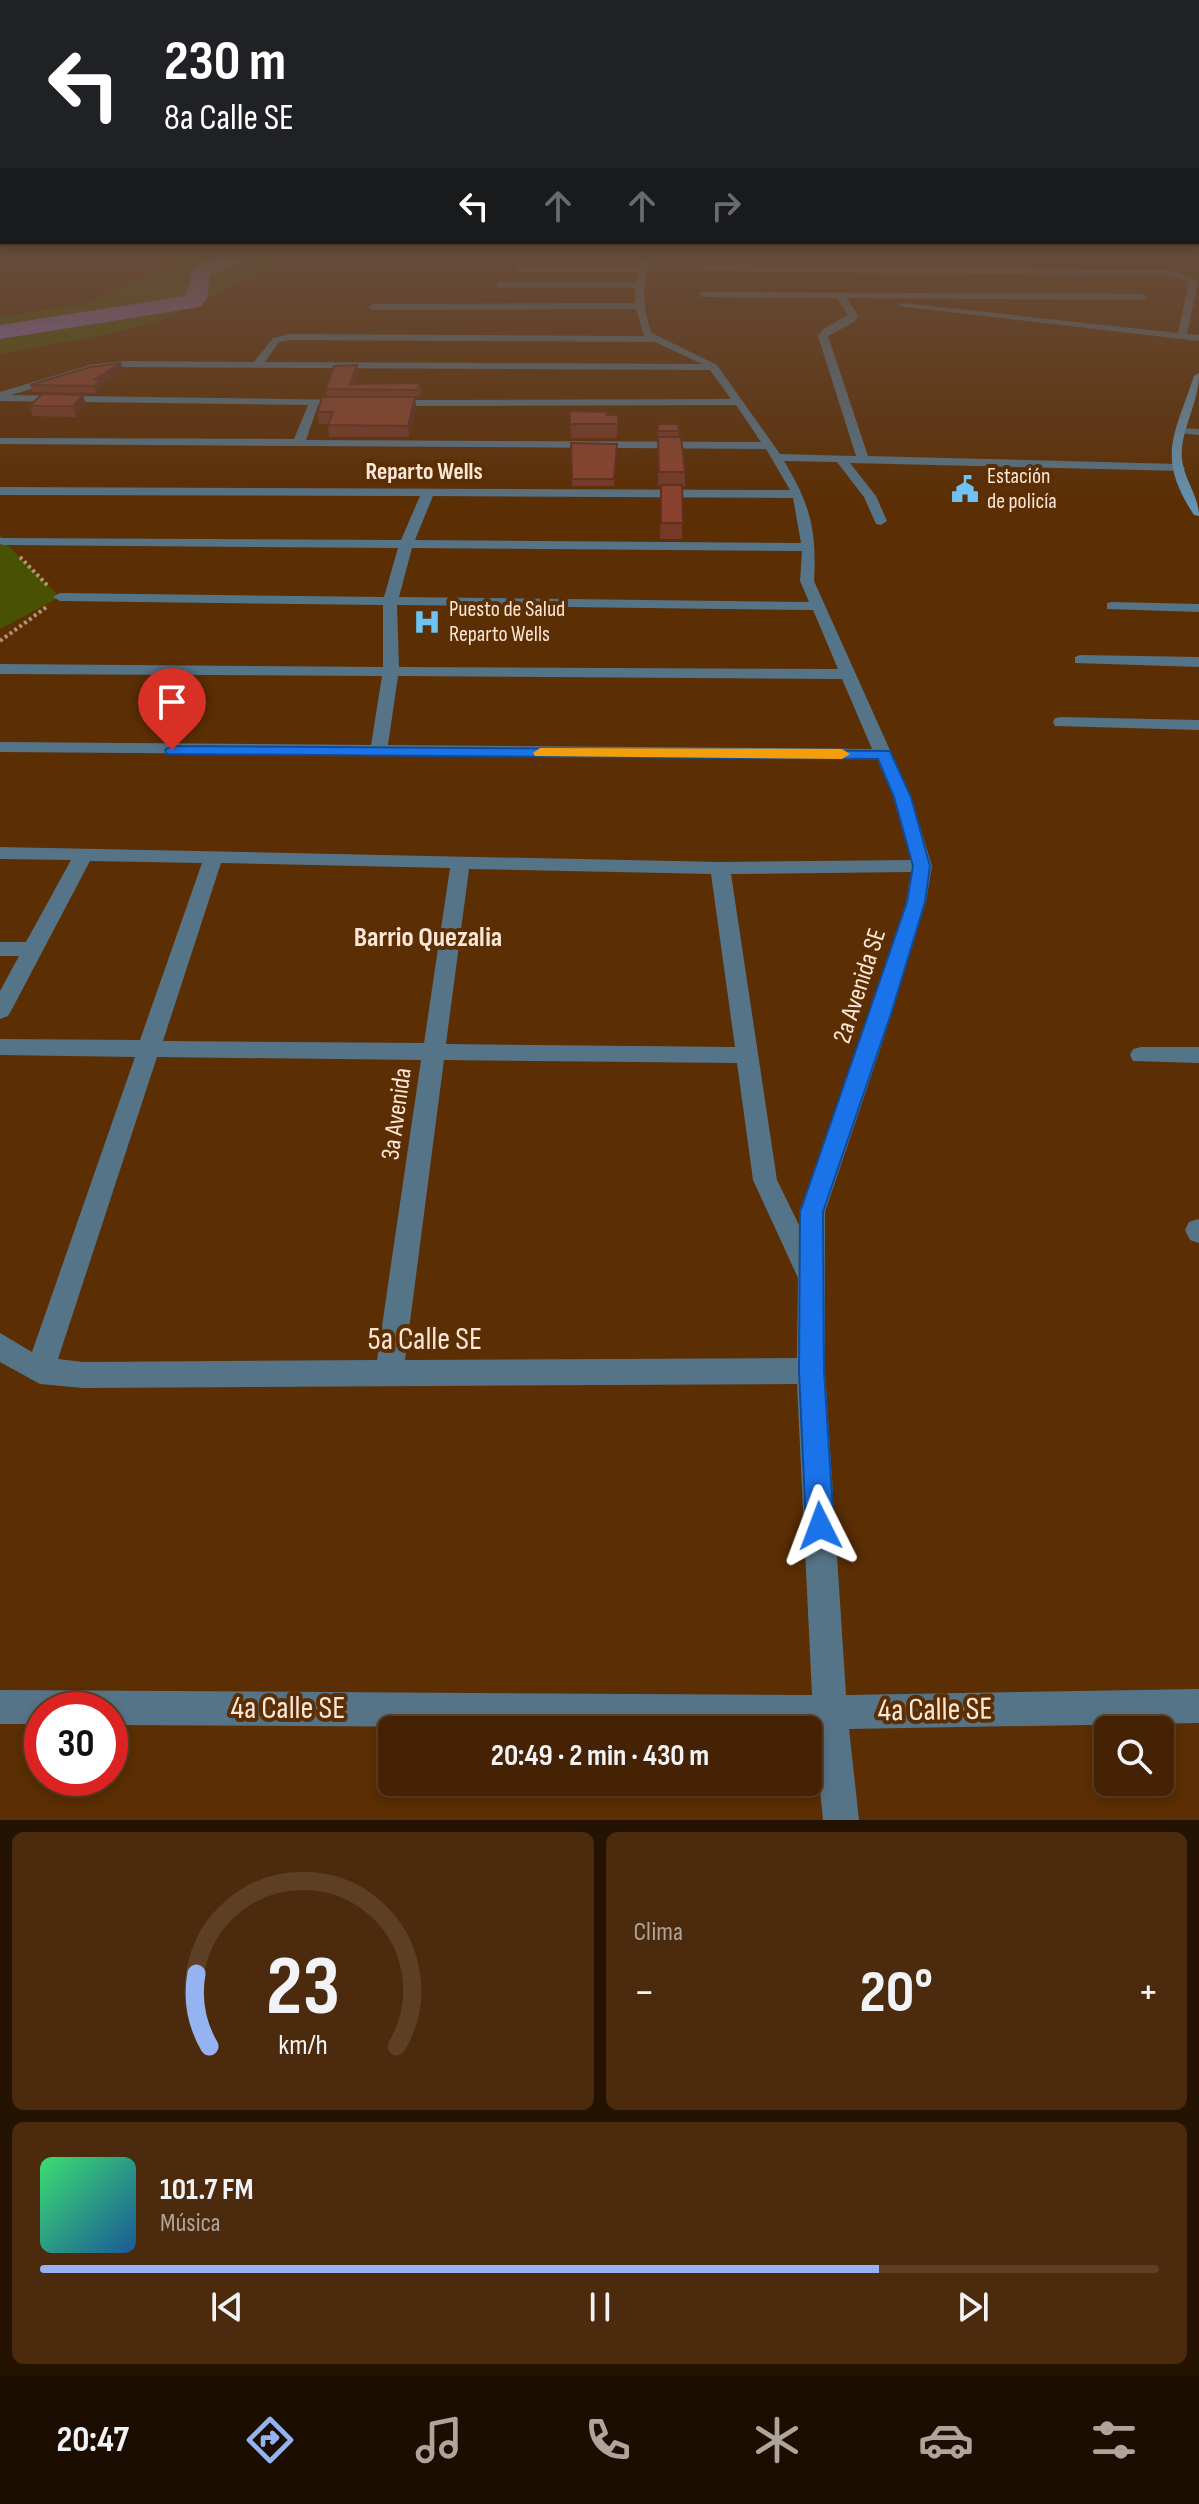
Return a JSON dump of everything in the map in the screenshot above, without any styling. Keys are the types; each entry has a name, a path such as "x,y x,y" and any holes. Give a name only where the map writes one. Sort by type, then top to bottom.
{"main road":[{"path":"1197,505 1181,485 1176,449 1199,376"}],"street":[{"path":"257,365 276,340"},
{"name":"2a Avenida SE","path":"659,340 713,367 798,494 809,547 807,581 902,797 922,866 916,902 881,1014 812,1212 811,1371 830,1711 841,1820"},
{"path":"824,340 863,460"},
{"path":"0,397 104,365 713,367"},
{"path":"0,397 359,403"},
{"path":"299,442 314,402"},
{"path":"374,403 737,402"},
{"path":"1182,431 1199,432"},
{"path":"0,441 299,442 772,452 863,460 1179,468"},
{"path":"841,459 870,496 881,521"},
{"path":"0,491 798,494"},
{"path":"378,752 391,669 390,602 406,545 428,493"},
{"path":"3,541 809,547"},
{"path":"60,597 817,606"},
{"path":"1112,606 1199,608"},
{"path":"1080,660 1199,662"},
{"path":"0,669 848,674"},
{"path":"1061,722 1199,725"},
{"path":"0,747 884,754"},
{"path":"0,853 720,868 922,866"},
{"path":"0,1011 83,855"},
{"path":"0,1345 15,1360 40,1371 213,858"},
{"name":"3a Avenida","path":"389,1373 460,862"},
{"path":"720,868 765,1180 811,1278"},
{"path":"0,949 33,949"},
{"path":"0,1047 747,1055"},
{"path":"1141,1055 1199,1055"},
{"name":"5a Calle SE","path":"40,1371 83,1375 811,1371"},
{"name":"4a Calle SE","path":"0,1707 830,1711 1199,1706"}],"path":[{"path":"0,641 60,597 3,541"}],"green space":[{"path":"0,340 79,340 0,354"},
{"path":"0,533 3,541 60,597 0,629"}],"building":[{"path":"121,363 95,379 101,379 94,386 30,385 90,367"},
{"path":"357,365 350,384 420,383 418,390 326,389 334,366"},
{"path":"42,394 83,395 73,406 30,406"},
{"path":"322,397 415,397 408,426 328,425 333,412 318,412"},
{"path":"570,411 607,412 607,415 618,415 618,424 570,424"},
{"path":"658,424 678,424 679,431 658,431"},
{"path":"658,437 681,437 685,472 659,472"},
{"path":"571,443 617,444 614,479 572,479"},
{"path":"661,485 682,485 683,523 661,523"}],"slow traffic":[{"path":"540,753 842,754"}],"place":[{"name":"Estación de policía","path":"965,489"},
{"name":"Puesto de Salud Reparto Wells","path":"427,622"}],"district":[{"name":"Reparto Wells","path":"424,471"},
{"name":"Barrio Quezalia","path":"428,937"}],"route":[{"path":"172,750 884,754 902,797 922,866 916,902 881,1014 812,1212 811,1371 820,1526"}]}
